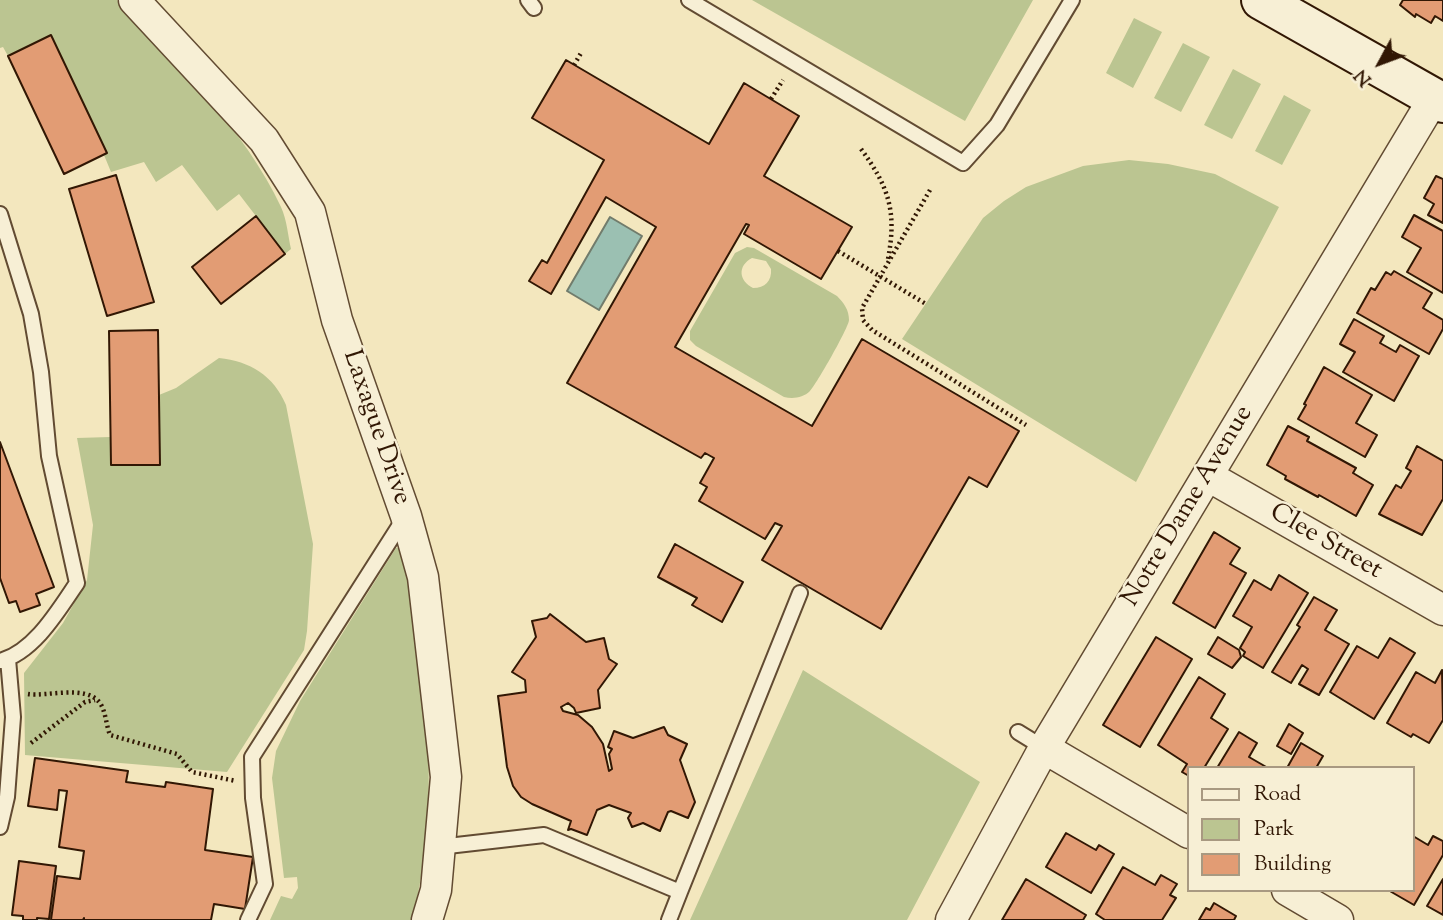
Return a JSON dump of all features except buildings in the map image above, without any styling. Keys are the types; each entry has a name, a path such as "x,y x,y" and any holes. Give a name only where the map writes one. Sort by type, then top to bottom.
{"main road":[{"path":"1261,0 1439,101"}],"street":[{"name":"Laxague Drive","path":"134,0 264,140 310,212 337,320 405,516 423,577 446,777 436,890 427,920"},
{"name":"Notre Dame Avenue","path":"951,920 1044,748 1439,101"},
{"name":"Clee Street","path":"1208,476 1443,610"},
{"path":"1044,748 1188,832"},
{"path":"1290,892 1321,916"}],"lane":[{"path":"689,0 963,163 997,125 1072,0"},
{"path":"0,214 31,314 41,372 49,456 77,583 44,631 4,660 11,688 13,718 6,797 0,827"},
{"path":"248,920 265,884 252,757 405,516"},
{"path":"670,920 800,593"},
{"path":"1018,732 1044,748"},
{"path":"439,847 544,835 680,892"}],"path":[{"path":"574,65 581,53"},
{"path":"771,99 783,80"},
{"path":"861,149 876,169 890,204 893,223 886,266"},
{"path":"930,190 861,314 866,325 1026,425"},
{"path":"838,251 926,304"},
{"path":"11,688 34,695 75,693 96,700 104,714 110,736 177,754 192,772 253,785"},
{"path":"10,759 85,702 96,700"}],"green space":[{"path":"0,0 117,0 185,71 249,152 281,207 291,249 285,254 239,194 217,211 182,165 156,182 144,162 111,172 104,155 107,153 51,35 8,56 3,47 0,48"},
{"path":"752,0 1033,0 965,121"},
{"path":"1134,18 1162,32 1133,88 1106,73"},
{"path":"1183,43 1210,57 1181,112 1154,98"},
{"path":"1233,69 1261,84 1232,139 1204,125"},
{"path":"1284,95 1311,110 1282,165 1255,151"},
{"path":"1129,160 1168,164 1215,174 1279,207 1136,482 902,339 983,218 1004,201 1026,187 1083,166"},
{"path":"747,247 754,248 837,296 846,307 849,320 844,333 819,378 804,395 784,397 690,340 690,331 735,253","holes":["752,258 766,261 771,269 767,283 753,288 748,285 743,278 744,265"]},
{"path":"219,358 241,363 260,372 275,386 286,405 313,544 304,650 227,772 25,755 24,673 63,623 87,580 93,525 77,438 110,437 111,465 160,465 159,395 176,388"},
{"path":"396,548 400,548 403,553 427,718 428,794 425,845 412,920 270,920 281,896 292,899 298,888 297,877 284,878 272,778 276,751 300,701"},
{"path":"803,670 980,782 907,920 690,920"}],"shaded area":[{"path":"610,217 642,236 599,310 567,291"}]}
